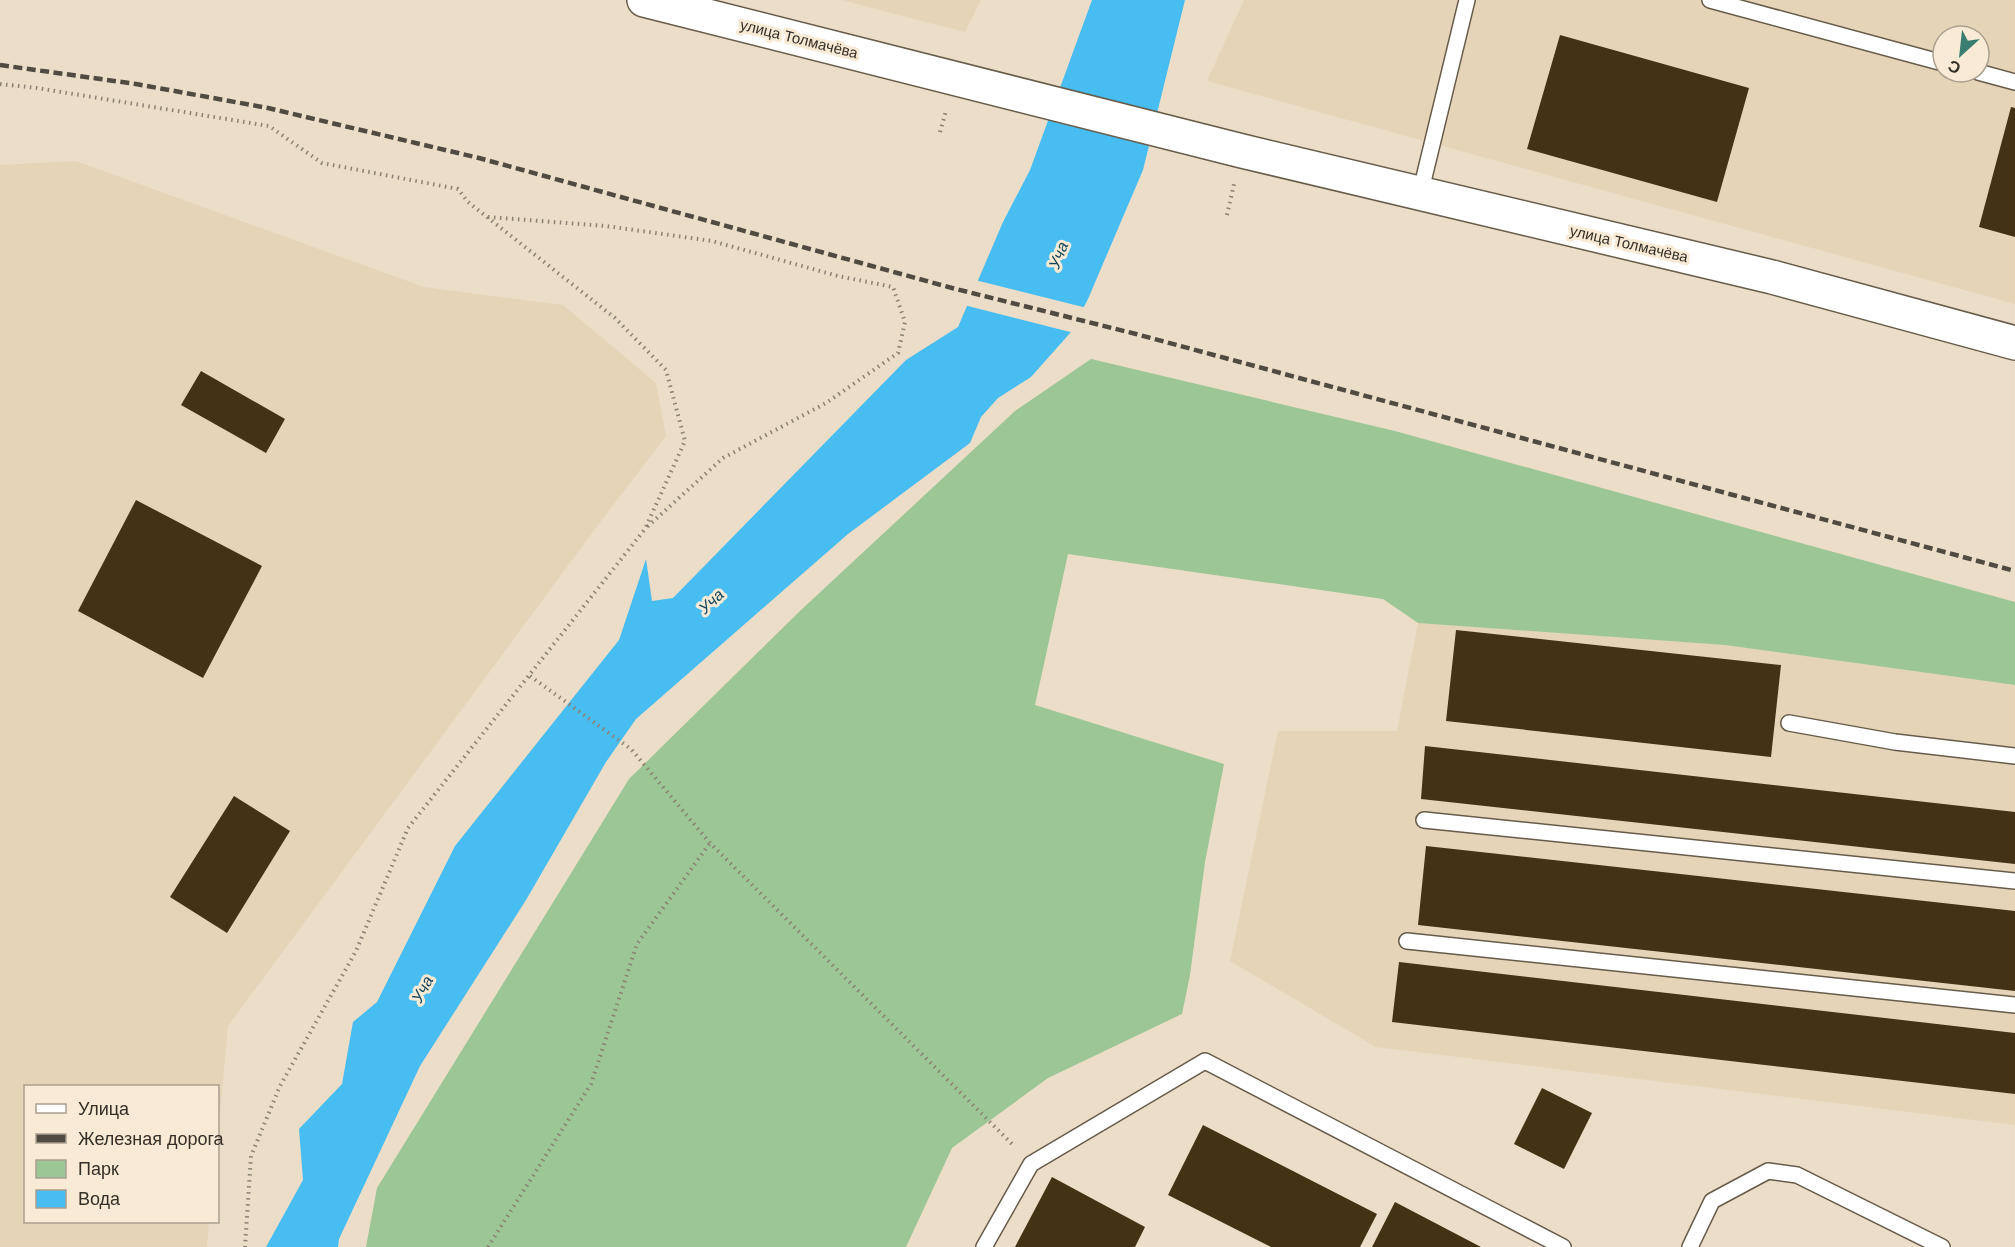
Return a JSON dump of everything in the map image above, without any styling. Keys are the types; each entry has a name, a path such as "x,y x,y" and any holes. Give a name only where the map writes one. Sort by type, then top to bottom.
{"street":[{"name":"улица Толмачёва","path":"644,0 1242,151 1772,277 2015,343"}],"lane":[{"path":"1420,194 1467,0"},
{"path":"1710,0 1931,60"},
{"path":"1991,76 2015,82"},
{"path":"1789,723 1895,742 2015,756"},
{"path":"1424,820 2015,881"},
{"path":"1407,941 2015,1005"},
{"path":"984,1247 1031,1164 1205,1061 1563,1247"},
{"path":"1690,1247 1713,1201 1768,1171 1797,1175 1942,1247"}],"path":[{"path":"0,84 269,126 322,163 458,189 468,202 615,318 666,370 685,441 645,529"},
{"path":"245,1247 251,1156 280,1086 356,951 408,828 645,529 723,458 826,403 898,353 905,322 893,287 838,276 712,241 606,226 488,217"},
{"path":"530,676 631,748 710,843 1031,1164"},
{"path":"488,1247 591,1084 637,944 710,843"}],"shaded area":[{"path":"841,0 981,0 965,32"},
{"path":"1244,0 2015,0 2015,304 1207,81"},
{"path":"76,161 424,287 563,305 656,383 666,436 228,1026 219,1123 219,1085 24,1085 24,1223 209,1223 207,1247 0,1247 0,165"},
{"path":"1418,623 1725,645 2015,685 2015,1125 1376,1047 1230,961 1278,731 1397,731"}],"green space":[{"path":"1091,359 1395,431 2015,602 2015,685 1725,645 1418,623 1383,599 1068,554 1035,705 1224,764 1205,862 1190,975 1182,1014 1048,1078 952,1148 906,1247 366,1247 377,1188 629,779 800,611 1015,411"}],"water":[{"name":"Уча","path":"1092,0 1185,0 1143,170 1088,299 1071,332 1031,377 998,398 981,417 970,443 848,534 636,719 606,762 526,900 420,1066 339,1239 338,1247 266,1247 303,1180 299,1129 342,1084 353,1022 377,1002 455,846 619,640 646,559 652,601 673,598 906,360 958,327 1003,222 1030,170"}],"pier":[{"path":"975,280 1087,308 1074,333 964,305"}],"building":[{"path":"1560,35 1749,88 1717,202 1527,149"},
{"path":"2011,107 2015,108 2015,237 1979,227"},
{"path":"201,371 285,419 266,453 181,405"},
{"path":"136,500 262,566 203,678 78,611"},
{"path":"1456,630 1781,665 1771,757 1446,721"},
{"path":"1425,746 2015,812 2015,864 1421,799"},
{"path":"234,796 290,831 227,933 170,897"},
{"path":"1426,846 2015,911 2015,991 1418,925"},
{"path":"1399,962 2015,1033 2015,1094 1392,1022"},
{"path":"1542,1088 1592,1113 1564,1169 1514,1144"},
{"path":"1203,1125 1377,1214 1360,1247 1271,1247 1168,1195"},
{"path":"1052,1177 1145,1227 1135,1247 1015,1247"},
{"path":"1395,1202 1481,1247 1372,1247"}],"railway":[{"path":"0,65 136,84 268,108 479,158 952,288 1136,334 2015,571"}]}
